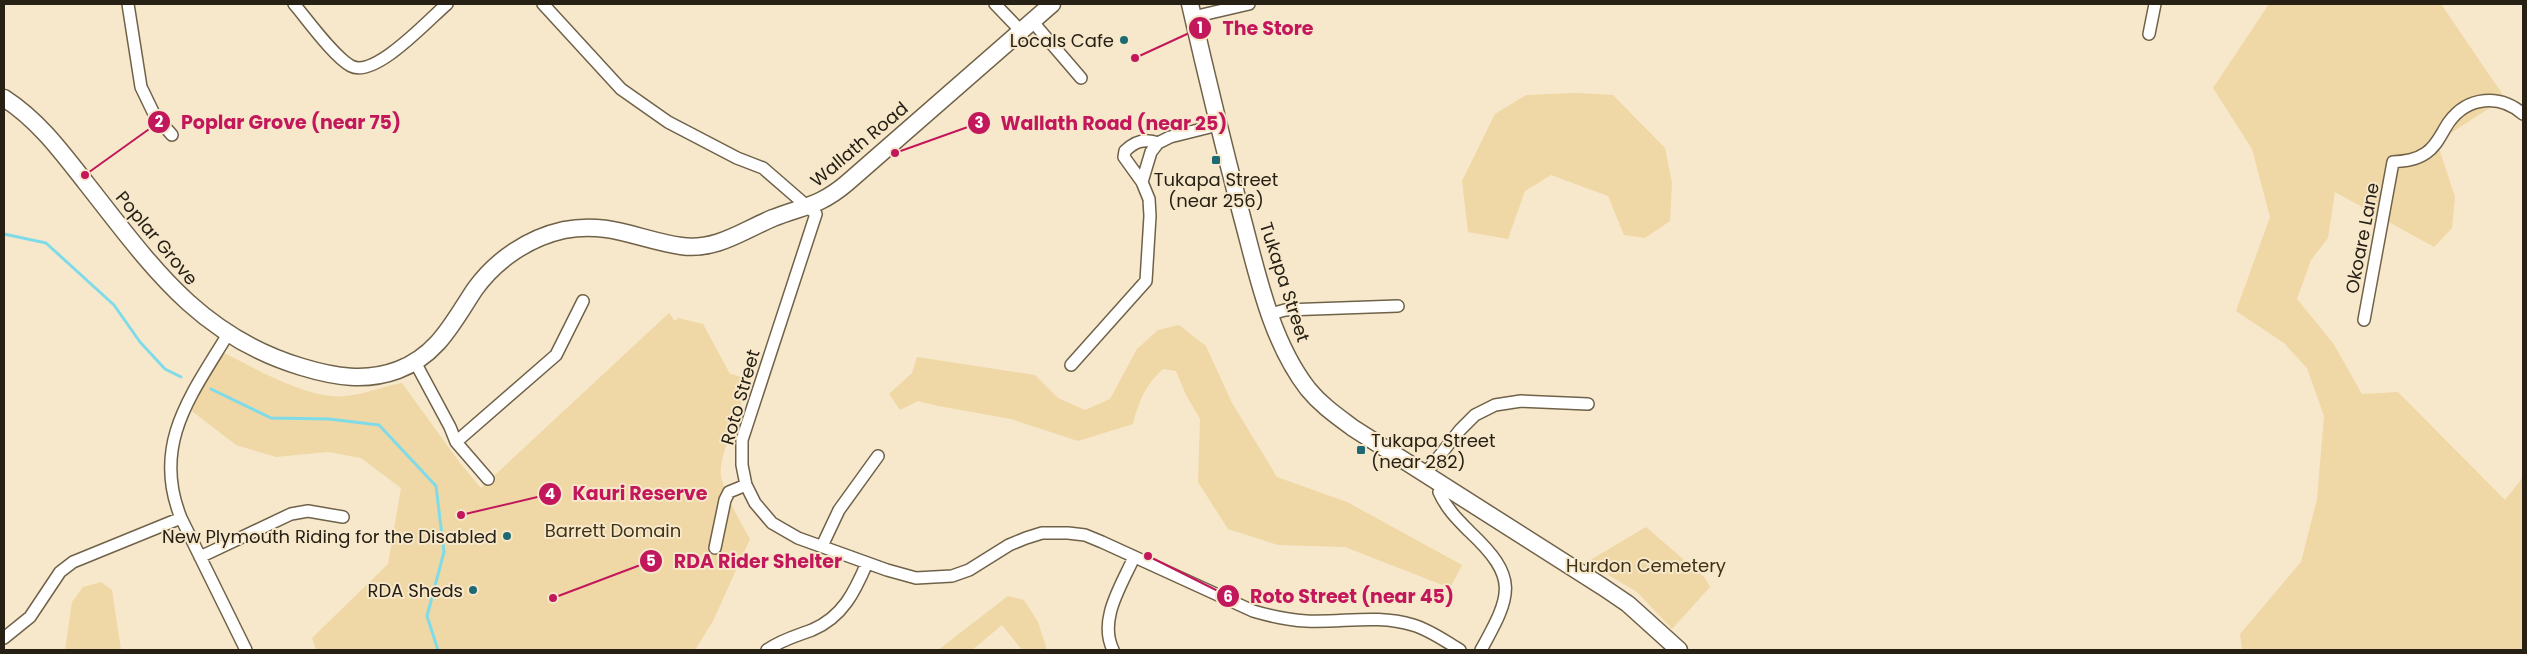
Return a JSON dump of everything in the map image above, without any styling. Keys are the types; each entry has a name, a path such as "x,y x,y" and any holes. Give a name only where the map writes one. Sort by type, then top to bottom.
{"street":[{"path":"128,4 142,87 155,116 172,135"},
{"path":"294,4 342,59 352,67 360,68 370,67 384,60 447,4"},
{"name":"Wallath Road","path":"543,4 621,89 668,122 737,158 763,168 807,207 832,196 1052,4"},
{"path":"995,4 1026,26 1081,78"},
{"path":"1192,10 1249,4"},
{"path":"2149,34 2156,4"},
{"name":"Tukapa Street","path":"1192,10 1218,125 1253,258 1271,314 1291,362 1318,400 1353,428 1620,598 1679,650"},
{"name":"Poplar Grove","path":"4,98 43,130 167,284 197,311 228,334 270,356 331,375 369,378 391,372 414,362 440,343 477,288 497,264 535,240 563,231 607,228 680,246 710,246 807,207"},
{"name":"Okoare Lane","path":"2364,320 2393,162 2414,160 2428,152 2456,113 2465,106 2490,99 2503,101 2523,114"},
{"path":"1142,182 1147,161 1158,143 1170,137 1218,125"},
{"path":"1071,365 1146,281 1150,216 1149,199 1142,182 1124,157 1125,151 1137,142 1150,140 1158,143"},
{"name":"Roto Street","path":"807,207 816,214 742,440 742,465 746,485 755,503 772,523 798,538 867,563 916,578 936,578 969,570 1009,545 1026,538 1054,532 1085,535 1253,611 1306,621 1369,619 1400,622 1422,629 1460,650"},
{"path":"456,442 556,355 583,302"},
{"path":"1271,314 1285,310 1398,306"},
{"path":"228,334 179,418 171,462 171,481 174,500 181,518 246,650"},
{"path":"414,362 450,427 456,442 488,479"},
{"path":"1425,474 1460,430 1475,415 1495,405 1521,401 1588,404"},
{"path":"822,546 839,510 878,456"},
{"path":"714,548 725,500 729,492 746,485"},
{"path":"1443,486 1439,492 1446,506 1490,551 1504,573 1506,598 1502,610 1480,650"},
{"path":"200,557 291,514 308,511 343,517"},
{"path":"4,638 30,616 60,572 73,562 181,518"},
{"path":"1113,650 1108,638 1108,619 1134,557"},
{"path":"767,650 788,638 826,623 839,612 852,596 867,563"}],"green space":[{"path":"2269,4 2441,4 2505,98 2437,142 2455,197 2452,228 2434,247 2335,192 2328,238 2311,260 2297,299 2333,343 2362,394 2398,392 2505,500 2523,477 2523,650 2242,650 2240,634 2301,562 2317,499 2324,416 2307,368 2284,343 2236,311 2270,217 2252,149 2213,88"},
{"path":"1576,93 1613,95 1665,148 1672,183 1670,221 1645,238 1624,235 1608,196 1551,175 1525,191 1508,239 1468,232 1462,181 1495,114 1526,95"},
{"name":"Barrett Domain","path":"669,313 675,321 678,318 703,324 730,374 751,379 727,442 721,467 721,476 729,500 750,539 713,621 695,650 316,650 312,638 388,564 401,488 361,458 328,452 276,457 236,445 184,405 220,351 288,384 316,394 348,396 402,383 460,463 481,488"},
{"path":"1179,325 1206,346 1232,403 1277,477 1347,502 1462,565 1450,588 1345,547 1278,545 1228,529 1198,482 1200,419 1186,395 1176,371 1163,369 1147,387 1137,408 1133,424 1078,441 1011,419 918,401 900,410 889,394 912,373 917,357 1035,375 1058,398 1085,410 1110,399 1137,349 1158,330"},
{"name":"Hurdon Cemetery","path":"1646,527 1705,578 1710,587 1672,629 1637,592 1587,562"},
{"path":"101,582 112,590 121,650 65,650 72,602 83,587"},
{"path":"1008,596 1024,600 1038,622 1047,650 1022,650 1002,625 972,650 938,650"}],"waterway":[{"path":"4,234 46,243 114,305 140,342 165,369 181,377"},
{"path":"211,389 271,418 329,419 379,425 436,486 444,552 427,616 438,650"}],"place":[{"name":"Locals Cafe","path":"1124,40"},
{"name":"The Store","path":"1135,58"},
{"name":"Wallath Road (near 25)","path":"895,153"},
{"name":"Tukapa Street (near 256)","path":"1216,160"},
{"name":"Poplar Grove (near 75)","path":"85,175"},
{"name":"Tukapa Street (near 282)","path":"1361,450"},
{"name":"Kauri Reserve","path":"461,515"},
{"name":"New Plymouth Riding for the Disabled","path":"507,536"},
{"name":"Roto Street (near 45)","path":"1148,556"},
{"name":"RDA Sheds","path":"473,590"},
{"name":"RDA Rider Shelter","path":"553,598"}]}
